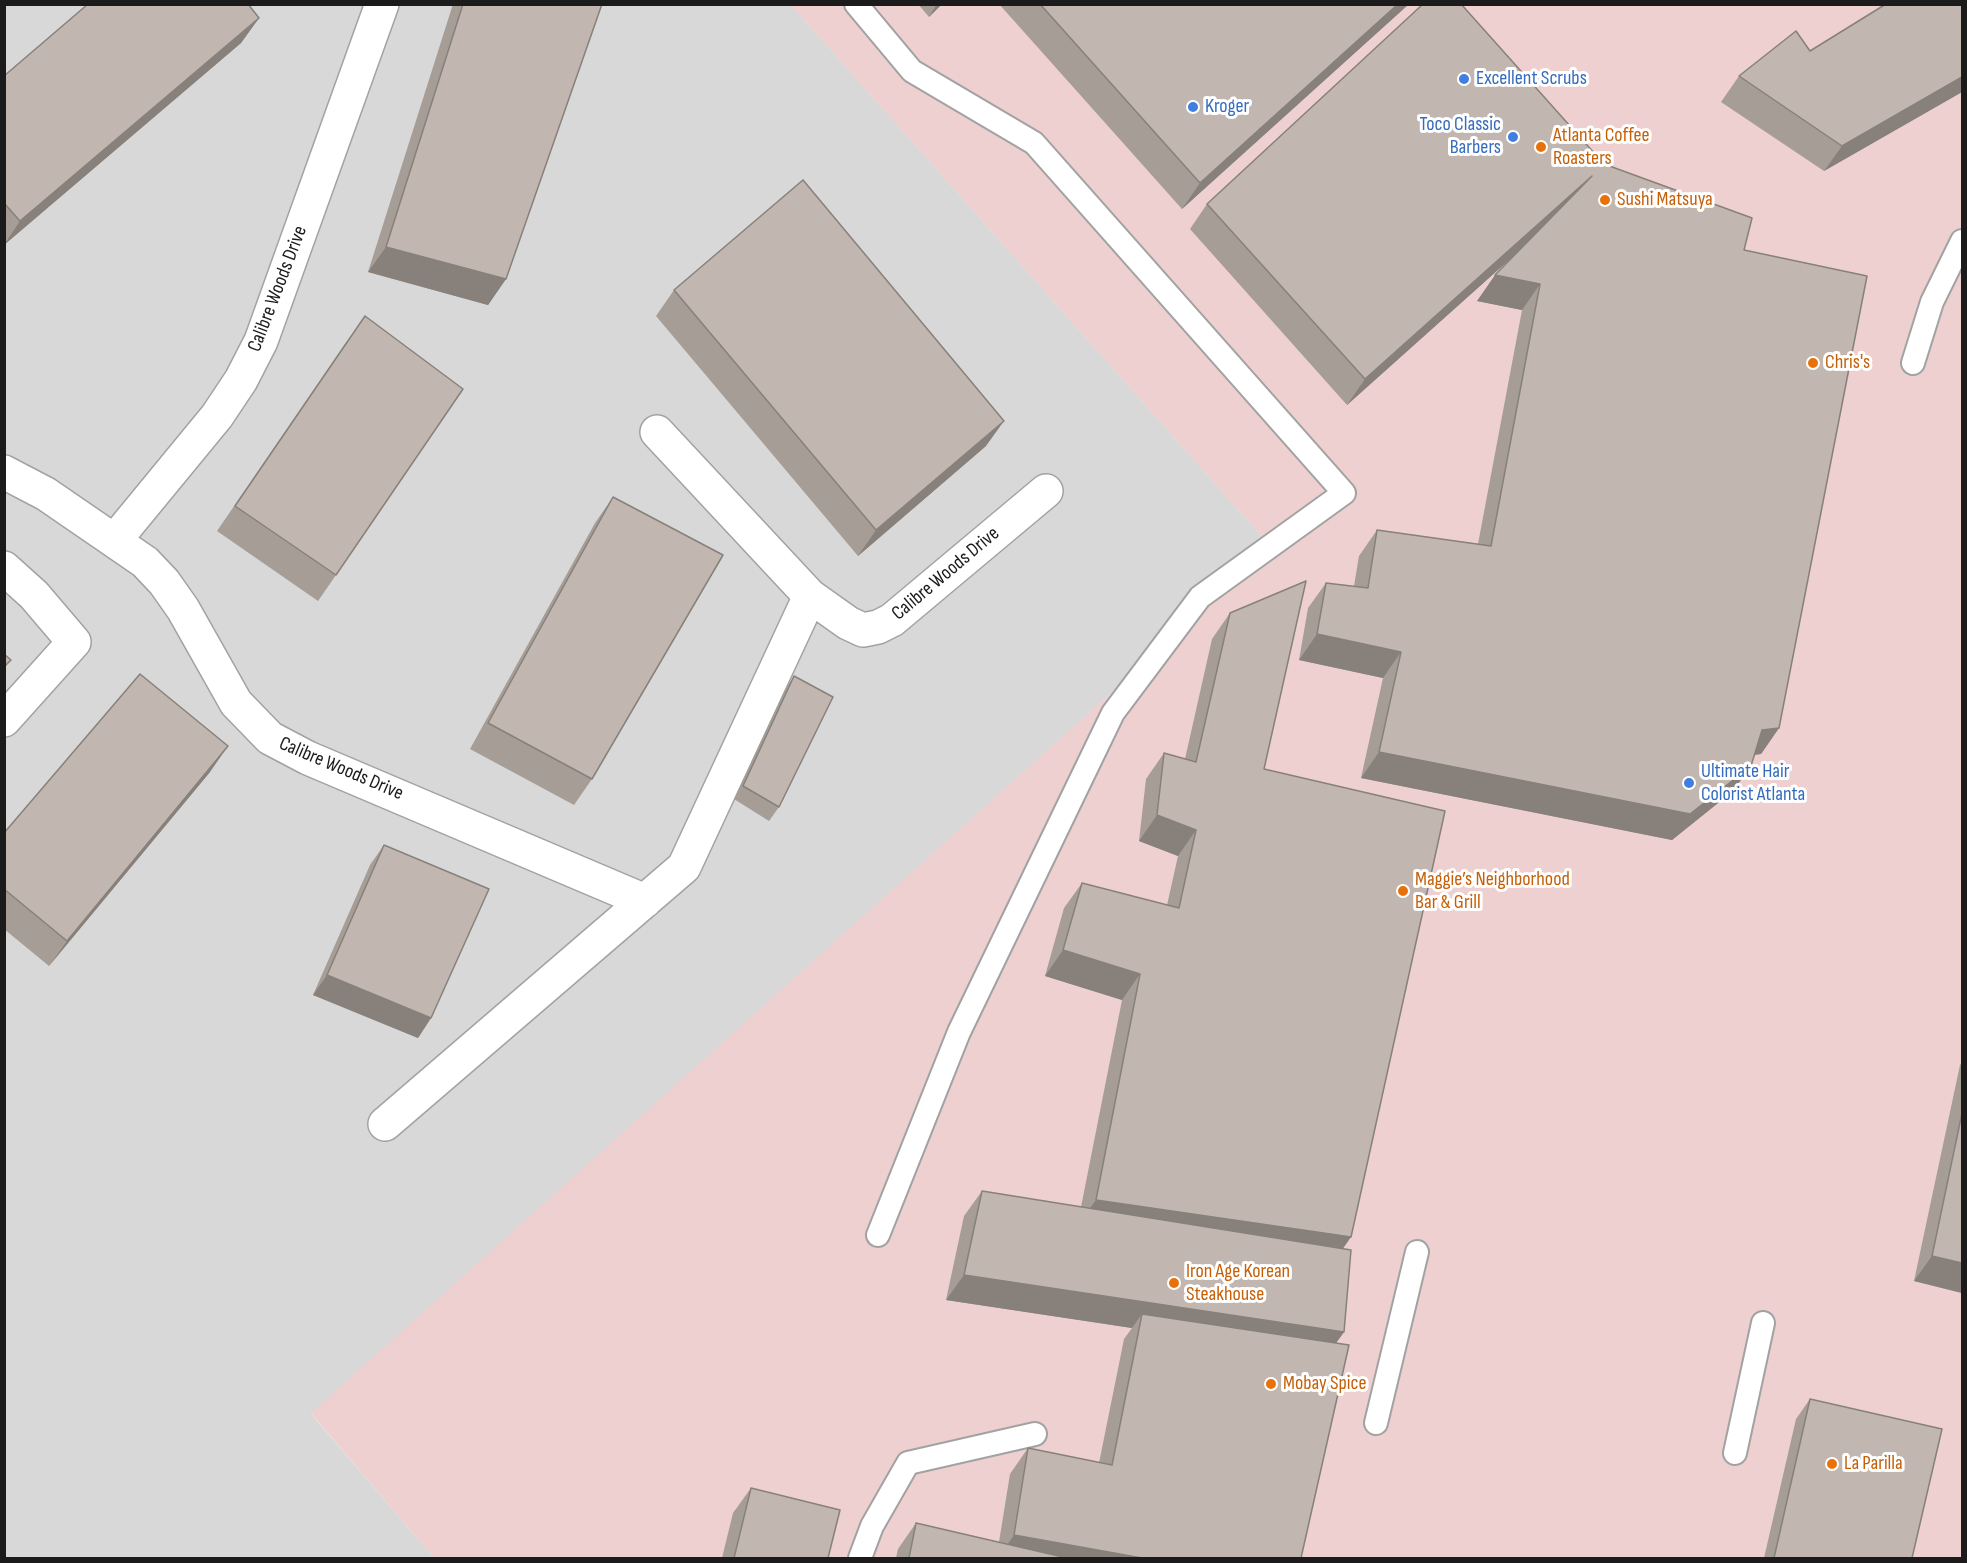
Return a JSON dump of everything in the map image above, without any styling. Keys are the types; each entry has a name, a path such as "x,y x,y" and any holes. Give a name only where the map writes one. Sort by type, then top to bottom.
{"street":[{"name":"Calibre Woods Drive","path":"116,540 217,416 241,380 261,341 381,4"},
{"name":"Calibre Woods Drive","path":"657,432 810,596 848,623 862,630 878,627 892,620 1046,491"},
{"name":"Calibre Woods Drive","path":"4,472 46,494 145,562 164,582 236,703 270,738 308,758 645,901"},
{"path":"4,568 48,610 74,642 4,720"},
{"path":"386,1124 684,867 810,596"}],"lane":[{"path":"855,4 912,71 1034,143 1344,493 1200,597 1113,713 959,1032 878,1234"},
{"path":"1913,363 1932,302 1962,241"},
{"path":"1376,1423 1417,1252"},
{"path":"1734,1454 1763,1323"},
{"path":"860,1558 872,1526 908,1462 1035,1434"}],"shaded area":[{"path":"5,5 791,5 1272,548 311,1414 434,1558 5,1558"},
{"path":"791,5 1962,5 1962,1558 434,1558 311,1413 1272,548"}],"building":[{"path":"88,4 248,4 259,18 20,221 4,203 4,76"},
{"path":"463,4 602,4 506,279 386,247"},
{"name":"Kroger","path":"1040,4 1398,4 1200,183"},
{"path":"1423,4 1461,4 1604,164 1752,218 1744,250 1867,276 1779,728 1762,730 1751,766 1690,814 1379,752 1401,652 1317,634 1326,583 1368,588 1377,530 1491,546 1540,284 1495,275 1592,176 1365,379 1207,204"},
{"path":"1886,4 1962,4 1962,77 1842,146 1739,76 1796,31 1810,51"},
{"path":"803,180 1004,421 876,530 674,290"},
{"path":"365,316 463,389 336,575 235,506"},
{"path":"613,497 723,555 592,779 488,723"},
{"path":"1306,581 1264,769 1445,811 1351,1237 1096,1200 1140,974 1063,950 1082,883 1179,908 1196,830 1157,815 1164,753 1196,762 1230,613"},
{"path":"4,654 11,660 4,667"},
{"path":"140,674 228,746 67,941 4,889 4,833"},
{"path":"794,676 833,697 779,807 743,786"},
{"path":"384,845 489,889 431,1018 327,975"},
{"path":"1962,1113 1962,1263 1932,1256"},
{"path":"982,1191 1351,1250 1344,1332 964,1275"},
{"path":"1142,1314 1349,1345 1301,1558 1142,1558 1014,1535 1028,1448 1112,1465"},
{"path":"1810,1399 1942,1429 1912,1558 1774,1558"},
{"path":"751,1488 840,1510 828,1558 734,1558"},
{"path":"916,1523 1067,1558 909,1558"}],"place":[{"name":"Excellent Scrubs","path":"1464,79"},
{"name":"Kroger","path":"1193,107"},
{"name":"Toco Classic Barbers","path":"1513,137"},
{"name":"Atlanta Coffee Roasters","path":"1541,147"},
{"name":"Sushi Matsuya","path":"1605,200"},
{"name":"Chris's","path":"1813,363"},
{"name":"Ultimate Hair Colorist Atlanta","path":"1689,783"},
{"name":"Maggie’s Neighborhood Bar & Grill","path":"1403,891"},
{"name":"Iron Age Korean Steakhouse","path":"1174,1283"},
{"name":"Mobay Spice","path":"1271,1384"},
{"name":"La Parilla","path":"1832,1464"}]}
